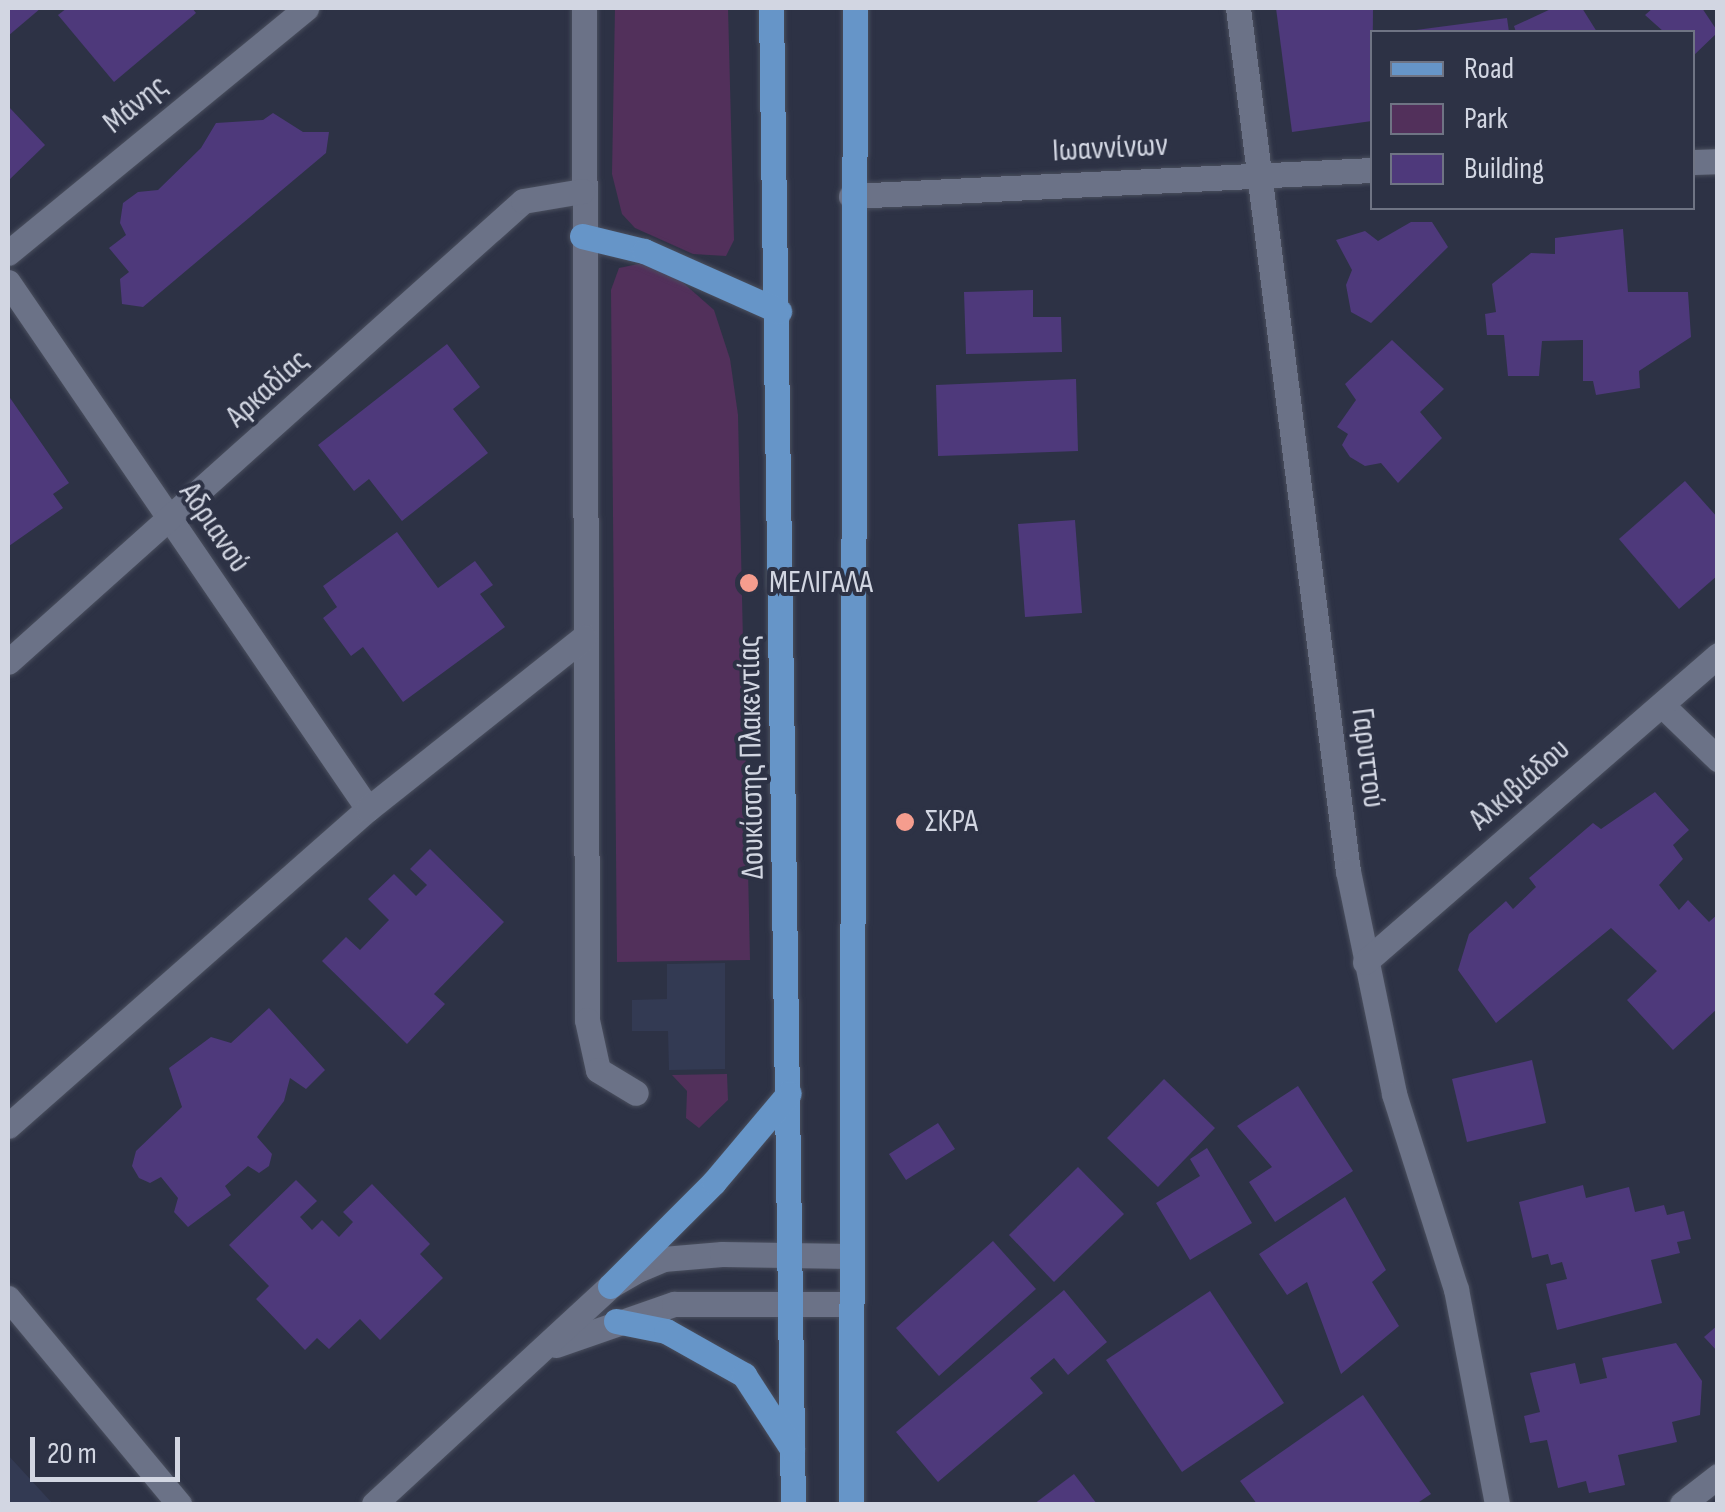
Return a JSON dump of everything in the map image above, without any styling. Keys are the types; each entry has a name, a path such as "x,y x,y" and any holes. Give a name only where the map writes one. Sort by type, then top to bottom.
{"main road":[{"name":"Δουκίσσης Πλακεντίας","path":"771,8 779,310 789,1093 786,1255 793,1504"},
{"path":"851,1504 850,196 856,8"},
{"path":"582,236 644,251 779,310"},
{"path":"610,1286 714,1182 789,1093"},
{"path":"616,1321 666,1331 744,1375 792,1449"}],"street":[{"name":"Μάνης","path":"8,253 306,8"},
{"path":"584,8 584,637 590,1048 598,1070 615,1086 636,1093"},
{"name":"Γαρυττού","path":"1238,8 1365,962 1394,1094 1456,1289 1498,1504"},
{"name":"Ιωαννίνων","path":"850,196 1370,170"},
{"name":"Αρκαδίας","path":"8,662 170,522 522,201 582,191"},
{"name":"Αδριανού","path":"8,282 368,809"},
{"path":"8,1126 368,809 584,637"},
{"name":"Αλκιβιάδου","path":"1365,962 1718,655"},
{"path":"1662,705 1718,758"},
{"path":"374,1504 610,1286 663,1259 850,1256"},
{"path":"8,1298 178,1504"},
{"path":"542,1350 616,1321 674,1304 850,1304"},
{"path":"1682,1504 1718,1476"}],"shaded area":[{"path":"725,963 725,1069 669,1070 668,1031 632,1031 632,1000 667,999 667,964"},
{"path":"8,1455 53,1504 8,1504"}],"green space":[{"path":"615,8 728,8 734,240 726,256 693,254 635,228 622,214 612,174"},
{"path":"643,263 680,280 714,310 730,359 738,415 750,960 617,962 611,290 619,268"},
{"path":"727,1074 728,1100 699,1128 686,1118 687,1091 672,1075"}],"building":[{"path":"8,8 41,8 8,36"},
{"path":"67,8 192,8 196,13 114,82 58,15"},
{"path":"1276,8 1373,8 1370,121 1292,132"},
{"path":"1553,8 1582,8 1596,30 1515,30 1514,26"},
{"path":"1653,8 1702,8 1718,32 1695,54 1695,30 1662,30 1645,15"},
{"path":"1507,18 1509,30 1416,30"},
{"path":"8,106 45,145 8,181"},
{"path":"273,113 303,132 329,132 326,153 143,307 122,304 120,279 129,272 109,248 126,235 120,223 123,203 138,192 158,190 201,148 216,123 263,120"},
{"path":"1411,222 1432,222 1448,247 1371,323 1351,312 1346,285 1352,270 1336,240 1365,231 1378,241"},
{"path":"1623,229 1628,292 1688,292 1691,337 1639,371 1640,388 1596,395 1593,381 1583,381 1583,340 1542,341 1539,376 1508,376 1504,335 1487,335 1485,314 1496,312 1492,284 1531,253 1555,254 1555,238"},
{"path":"1033,290 1033,317 1061,317 1062,352 966,354 964,292"},
{"path":"1392,340 1444,389 1420,412 1442,438 1398,483 1381,463 1365,466 1350,457 1342,445 1348,434 1337,427 1356,400 1345,384"},
{"path":"447,344 480,387 453,409 488,453 402,521 369,479 354,491 318,445"},
{"path":"1076,379 1078,451 938,456 936,385"},
{"path":"8,395 69,483 53,494 63,508 9,546"},
{"path":"1685,481 1718,518 1718,575 1679,609 1619,539"},
{"path":"1075,520 1082,613 1025,617 1018,524"},
{"path":"397,532 438,588 475,561 493,585 480,594 505,627 403,702 363,647 351,656 323,618 337,607 323,586"},
{"path":"1655,792 1689,830 1673,845 1683,859 1659,885 1679,910 1688,900 1709,922 1718,914 1718,1008 1673,1050 1627,1000 1657,971 1611,928 1496,1023 1458,970 1469,934 1506,901 1513,909 1536,887 1529,878 1593,823 1601,829"},
{"path":"430,849 504,922 434,994 445,1004 407,1044 322,961 346,937 360,950 389,920 368,899 394,874 416,896 427,885 410,869"},
{"path":"269,1008 325,1070 306,1089 290,1078 284,1101 257,1137 272,1154 269,1166 259,1173 248,1166 225,1186 231,1195 188,1227 174,1212 178,1198 161,1177 150,1183 139,1178 132,1166 136,1151 182,1107 169,1068 211,1037 231,1043"},
{"path":"1532,1060 1546,1123 1467,1142 1452,1079"},
{"path":"1164,1079 1215,1128 1158,1187 1107,1138"},
{"path":"1298,1086 1353,1171 1275,1222 1249,1182 1272,1167 1237,1126"},
{"path":"938,1123 955,1149 906,1180 889,1154"},
{"path":"1207,1148 1252,1223 1190,1260 1156,1203 1200,1176 1190,1159"},
{"path":"1078,1167 1124,1214 1054,1282 1009,1235"},
{"path":"296,1180 317,1201 300,1217 312,1230 322,1220 339,1237 353,1222 343,1212 372,1184 430,1244 420,1254 443,1278 380,1340 360,1319 329,1349 317,1338 305,1350 256,1299 269,1286 229,1245"},
{"path":"1583,1185 1586,1198 1629,1187 1635,1212 1664,1205 1667,1215 1684,1211 1691,1239 1677,1242 1680,1253 1651,1260 1662,1303 1557,1330 1546,1284 1567,1279 1562,1262 1551,1265 1548,1254 1532,1258 1519,1202"},
{"path":"1345,1197 1386,1270 1372,1282 1399,1326 1341,1374 1307,1282 1287,1295 1259,1254"},
{"path":"993,1241 1036,1289 939,1376 896,1328"},
{"path":"1064,1290 1107,1342 1068,1375 1054,1358 1030,1378 1043,1393 938,1482 896,1432"},
{"path":"1210,1291 1284,1403 1182,1472 1106,1360"},
{"path":"1718,1325 1718,1352 1704,1337"},
{"path":"1676,1343 1702,1381 1700,1415 1672,1422 1677,1442 1618,1455 1625,1485 1589,1493 1586,1481 1558,1488 1547,1440 1530,1443 1524,1416 1540,1412 1530,1373 1575,1363 1580,1384 1607,1378 1602,1358"},
{"path":"1363,1395 1431,1494 1416,1504 1257,1504 1240,1481"},
{"path":"1074,1474 1097,1504 1034,1504"}],"place":[{"name":"ΜΕΛΙΓΑΛΑ","path":"749,583"},
{"name":"ΣΚΡΑ","path":"905,822"}]}
